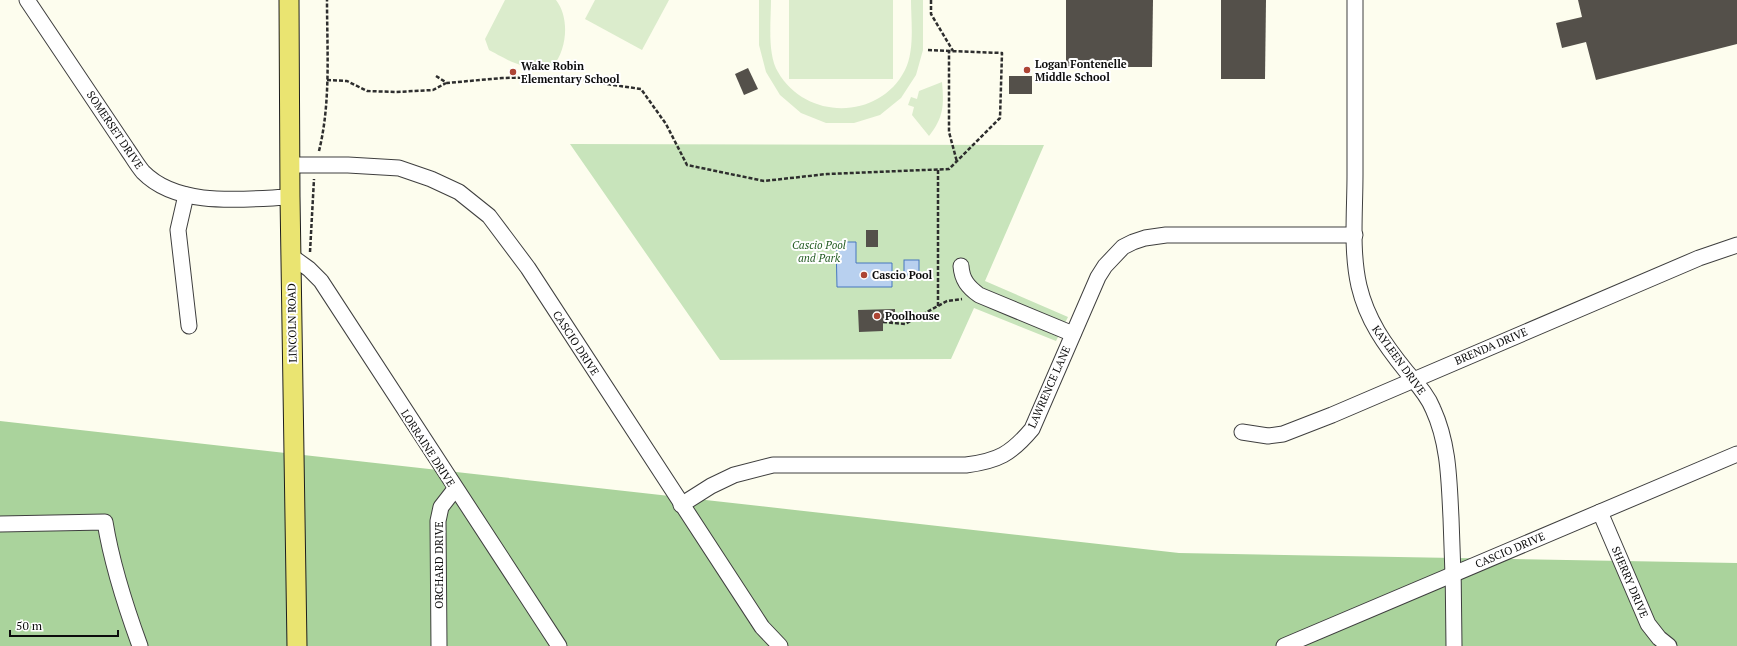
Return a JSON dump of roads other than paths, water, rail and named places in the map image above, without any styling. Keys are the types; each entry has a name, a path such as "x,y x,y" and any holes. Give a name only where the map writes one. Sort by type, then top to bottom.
{"main road":[{"name":"LINCOLN ROAD","path":"289,0 290,197 297,646"}],"street":[{"name":"SOMERSET DRIVE","path":"27,0 143,172 164,187 186,195 215,199 290,197"},
{"name":"KAYLEEN DRIVE","path":"1354,0 1356,267 1359,286 1365,307 1381,338 1425,394 1432,407 1444,439 1447,455 1453,574 1454,646"},
{"name":"CASCIO DRIVE","path":"290,165 348,165 399,168 431,179 459,192 489,216 528,268 762,627 780,646"},
{"path":"186,195 178,230 189,326"},
{"name":"LAWRENCE LANE","path":"681,504 734,475 773,465 966,465 994,460 1016,447 1032,429 1090,293 1102,272 1118,252 1133,242 1166,235 1355,235"},
{"name":"BRENDA DRIVE","path":"1242,432 1268,436 1283,434 1699,258 1737,245"},
{"name":"LORRAINE DRIVE","path":"291,256 309,269 320,282 559,646"},
{"path":"960,266 962,276 970,288 979,295 1073,334"},
{"name":"CASCIO DRIVE","path":"1284,646 1737,454"},
{"name":"ORCHARD DRIVE","path":"439,646 438,521 441,507 455,489"},
{"name":"SHERRY DRIVE","path":"1600,512 1648,624 1659,638 1669,646"},
{"path":"0,524 105,522 111,556 126,610 140,646"}],"water":[{"name":"Cascio Pool","path":"836,242 856,242 856,263 892,263 892,287 837,287"},
{"path":"904,260 919,260 919,275 904,275"}],"place":[{"name":"Logan Fontenelle Middle School","path":"1027,70"},
{"name":"Wake Robin Elementary School","path":"513,72"},
{"name":"Cascio Pool","path":"864,275"},
{"name":"Poolhouse","path":"877,316"}],"park label":[{"name":"Cascio Pool and Park","path":"819,251"}]}
